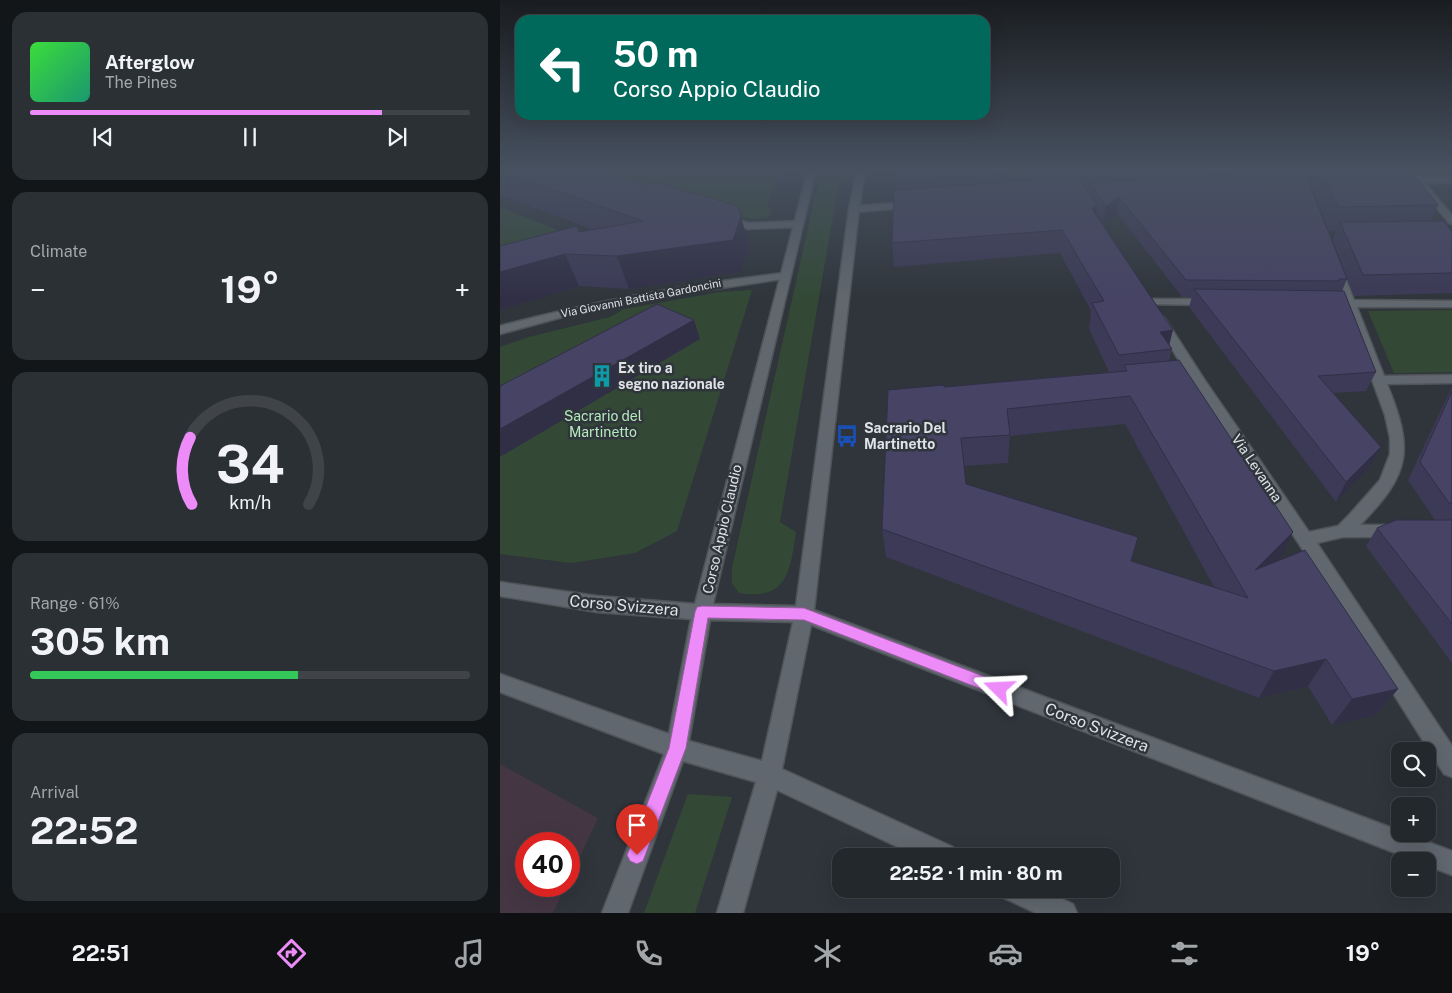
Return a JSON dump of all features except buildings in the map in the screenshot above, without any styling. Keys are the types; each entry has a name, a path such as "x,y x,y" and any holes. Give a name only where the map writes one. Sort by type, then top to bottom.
{"street":[{"name":"Corso Appio Claudio","path":"614,913 678,748 702,612 801,213"},
{"path":"730,913 770,775 804,614 854,213"},
{"path":"715,216 748,226 798,224"},
{"path":"1334,261 1395,420 1398,444 1398,458 1394,471 1373,502 1343,531"},
{"name":"Via Giovanni Battista Gardoncini","path":"500,330 598,304 720,283 785,276"},
{"name":"Via Levanna","path":"1224,302 1147,297 1197,379 1305,539 1452,766"},
{"path":"1321,303 1452,304"},
{"path":"1380,380 1452,378"},
{"path":"1178,381 1197,379"},
{"path":"1305,539 1343,531 1412,530"},
{"name":"Corso Svizzera","path":"500,589 597,604 702,612 804,614 1452,864"},
{"path":"500,683 678,748 770,775 927,848"},
{"path":"1032,898 1064,913"}],"shaded area":[{"path":"500,764 598,818 580,856 580,832 515,832 515,897 561,897 553,913 500,913"}],"green space":[{"path":"500,213 514,213 603,248 500,278"},
{"path":"729,213 770,213 768,218 751,219"},
{"path":"811,213 834,213 780,522 796,532 788,571 784,580 777,587 768,592 755,594 739,593 732,583 732,568"},
{"name":"Sacrario del Martinetto","path":"752,290 677,531 635,553 571,563 500,554 500,347 529,337 610,317 624,309 720,292"},
{"path":"1452,310 1452,372 1394,373 1368,311"},
{"path":"688,794 732,797 695,913 644,913"}],"place":[{"name":"Ex tiro a segno nazionale","path":"602,376"},
{"name":"Sacrario Del Martinetto","path":"847,436"}],"route":[{"path":"637,855 678,748 702,612 804,614 999,689"}]}
